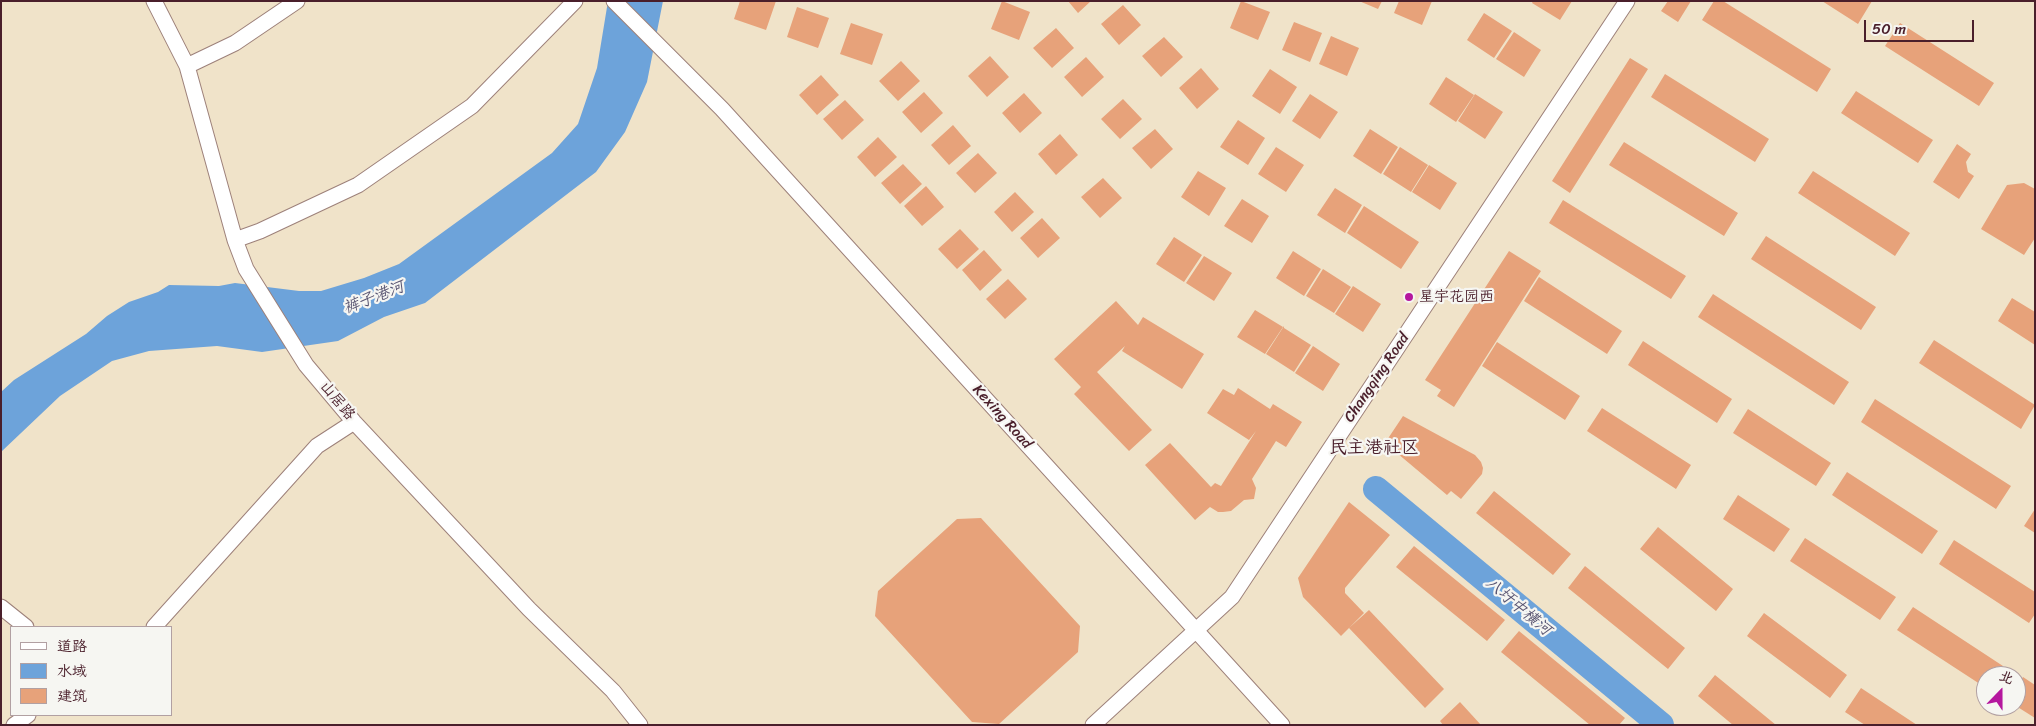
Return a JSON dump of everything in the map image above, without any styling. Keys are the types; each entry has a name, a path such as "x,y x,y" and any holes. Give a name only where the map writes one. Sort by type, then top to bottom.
{"street":[{"name":"山居路","path":"154,1 187,66 236,240 246,269 306,365 354,422 529,609 613,691 640,725"},
{"path":"187,66 235,43 297,1"},
{"path":"236,240 260,231 358,185 472,106 575,1"},
{"name":"Kexing Road","path":"614,1 722,109 1282,725"},
{"name":"Changqing Road","path":"1093,725 1232,597 1627,1"},
{"path":"155,626 317,446 354,422"},
{"path":"1,607 25,626"},
{"path":"14,725 27,716"}],"water":[{"name":"裤子港河","path":"608,1 663,1 647,82 625,132 596,172 425,303 384,317 338,341 262,352 217,346 149,351 112,361 60,396 1,452 1,392 14,380 86,334 107,316 129,302 158,292 169,285 219,286 235,283 299,291 321,291 364,278 399,264 552,153 578,124 597,68"}],"building":[{"path":"740,1 776,1 766,30 734,19"},
{"path":"1002,1 1030,12 1019,40 991,29"},
{"path":"1068,1 1091,1 1078,13"},
{"path":"1241,1 1270,12 1258,40 1230,28"},
{"path":"1359,1 1382,1 1378,9"},
{"path":"1399,1 1432,1 1422,25 1394,13"},
{"path":"1533,1 1572,1 1560,20 1532,3"},
{"path":"1668,1 1691,1 1678,22 1661,11"},
{"path":"1714,1 1723,1 1831,69 1817,92 1702,20"},
{"path":"1822,1 1872,1 1858,24"},
{"path":"1123,5 1141,25 1119,45 1101,24"},
{"path":"797,7 829,18 818,48 787,37"},
{"path":"1484,13 1512,31 1494,58 1467,40"},
{"path":"1294,22 1322,33 1310,62 1282,50"},
{"path":"851,23 883,34 872,65 840,54"},
{"path":"1900,23 1994,83 1979,106 1885,46"},
{"path":"1056,28 1074,48 1052,68 1033,48"},
{"path":"1514,32 1541,50 1524,77 1496,59"},
{"path":"1331,36 1359,48 1347,76 1319,64"},
{"path":"1164,37 1183,57 1161,77 1142,56"},
{"path":"990,56 1009,77 987,97 968,76"},
{"path":"1086,57 1104,77 1082,97 1064,77"},
{"path":"1630,58 1648,69 1570,193 1552,181"},
{"path":"901,61 920,81 898,101 879,81"},
{"path":"1201,68 1219,89 1197,109 1179,88"},
{"path":"1270,69 1297,87 1280,114 1252,96"},
{"path":"1665,74 1769,139 1755,162 1651,97"},
{"path":"821,75 839,95 817,115 799,95"},
{"path":"1446,77 1474,95 1456,122 1429,104"},
{"path":"1856,91 1933,140 1918,163 1841,113"},
{"path":"924,92 943,113 921,133 902,112"},
{"path":"1024,93 1042,113 1020,133 1002,113"},
{"path":"1310,94 1338,112 1320,139 1292,121"},
{"path":"1475,94 1503,112 1485,139 1458,121"},
{"path":"1123,99 1142,119 1120,139 1101,119"},
{"path":"845,100 864,120 842,140 823,119"},
{"path":"1238,120 1265,138 1248,165 1220,147"},
{"path":"953,125 971,146 949,165 931,145"},
{"path":"1155,129 1173,149 1151,169 1132,148"},
{"path":"1370,129 1398,147 1381,174 1353,156"},
{"path":"1060,134 1078,155 1056,175 1038,154"},
{"path":"878,137 897,157 875,177 857,157"},
{"path":"1624,142 1738,213 1724,236 1609,165"},
{"path":"1957,144 1971,154 1966,162 1968,172 1974,176 1959,199 1933,182"},
{"path":"1276,147 1304,165 1286,192 1258,174"},
{"path":"1400,147 1428,165 1411,192 1383,174"},
{"path":"978,153 997,173 975,193 956,173"},
{"path":"903,164 922,184 900,204 881,183"},
{"path":"1429,165 1457,183 1440,210 1412,192"},
{"path":"1198,171 1226,188 1209,216 1181,197"},
{"path":"1813,171 1910,233 1895,256 1798,193"},
{"path":"1103,178 1122,198 1100,218 1081,197"},
{"path":"2024,183 2035,189 2035,238 2024,255 1981,229 2007,185"},
{"path":"926,186 944,207 922,226 904,206"},
{"path":"1335,188 1362,205 1345,233 1317,215"},
{"path":"1015,192 1034,212 1012,232 994,212"},
{"path":"1242,199 1269,216 1252,243 1224,226"},
{"path":"1563,200 1686,276 1671,299 1549,223"},
{"path":"1364,206 1419,242 1401,269 1347,233"},
{"path":"1042,218 1060,238 1038,258 1020,238"},
{"path":"960,229 979,249 957,269 938,249"},
{"path":"1766,236 1876,307 1861,330 1751,259"},
{"path":"1174,237 1202,255 1184,282 1156,264"},
{"path":"984,250 1002,270 980,291 962,270"},
{"path":"1293,251 1321,269 1304,296 1276,278"},
{"path":"1509,251 1541,271 1454,407 1437,396 1441,390 1425,380"},
{"path":"1204,256 1232,273 1214,301 1186,283"},
{"path":"1323,269 1351,287 1334,313 1306,296"},
{"path":"1539,277 1622,331 1607,354 1524,301"},
{"path":"1008,279 1027,299 1005,319 986,299"},
{"path":"1353,286 1381,304 1363,332 1335,314"},
{"path":"1713,294 1849,382 1834,405 1698,317"},
{"path":"2012,298 2035,312 2035,345 1998,321"},
{"path":"1116,301 1138,325 1143,317 1204,354 1182,389 1122,351 1125,346 1097,372 1152,430 1129,451 1074,394 1081,387 1054,359"},
{"path":"1255,310 1283,327 1265,354 1237,337"},
{"path":"1284,326 1284,328 1311,345 1294,372 1266,354"},
{"path":"1934,340 2035,405 2021,429 1919,363"},
{"path":"1643,341 1732,399 1717,423 1628,365"},
{"path":"1497,342 1580,396 1565,420 1482,366"},
{"path":"1313,346 1340,364 1323,391 1295,373"},
{"path":"1238,388 1270,409 1273,404 1302,422 1286,447 1276,441 1252,479 1256,488 1254,499 1244,500 1231,511 1218,512 1210,507 1195,520 1145,465 1170,443 1211,487 1215,483 1221,486 1256,431 1249,440 1207,413 1223,389 1234,395"},
{"path":"1875,399 2011,486 1996,509 1861,422"},
{"path":"1602,408 1691,465 1676,489 1587,431"},
{"path":"1748,409 1831,463 1816,486 1733,433"},
{"path":"1403,416 1475,455 1481,462 1482,474 1461,499 1451,491 1447,495 1385,443"},
{"path":"1847,472 1938,531 1922,554 1832,495"},
{"path":"1494,491 1571,554 1553,575 1476,513"},
{"path":"1738,495 1790,529 1774,552 1723,519"},
{"path":"1349,502 1390,535 1345,588 1345,593 1364,613 1341,636 1303,597 1298,578"},
{"path":"2035,509 2035,533 2024,526"},
{"path":"981,518 1080,626 1078,652 999,724 972,722 875,616 878,591 957,519"},
{"path":"1658,527 1733,589 1716,611 1640,549"},
{"path":"1805,538 1896,597 1880,620 1790,561"},
{"path":"1954,540 2035,592 2035,614 2029,623 1939,564"},
{"path":"1414,546 1505,620 1487,641 1396,567"},
{"path":"1585,566 1685,648 1668,669 1568,588"},
{"path":"1913,607 2003,666 1976,666 1976,681 1897,630"},
{"path":"1369,610 1444,689 1425,708 1349,628"},
{"path":"1764,613 1847,675 1830,698 1747,636"},
{"path":"1519,631 1625,718 1619,725 1590,725 1501,652"},
{"path":"1715,675 1776,725 1733,725 1698,696"},
{"path":"2026,679 2035,685 2035,718 2026,712"},
{"path":"1861,688 1917,725 1865,725 1845,712"},
{"path":"1460,702 1481,725 1443,725 1440,721"}],"waterway":[{"name":"八圩中横河","path":"1376,489 1661,725"}],"place":[{"name":"星宇花园西","path":"1409,297"}],"district":[{"name":"民主港社区","path":"1374,448"}]}
